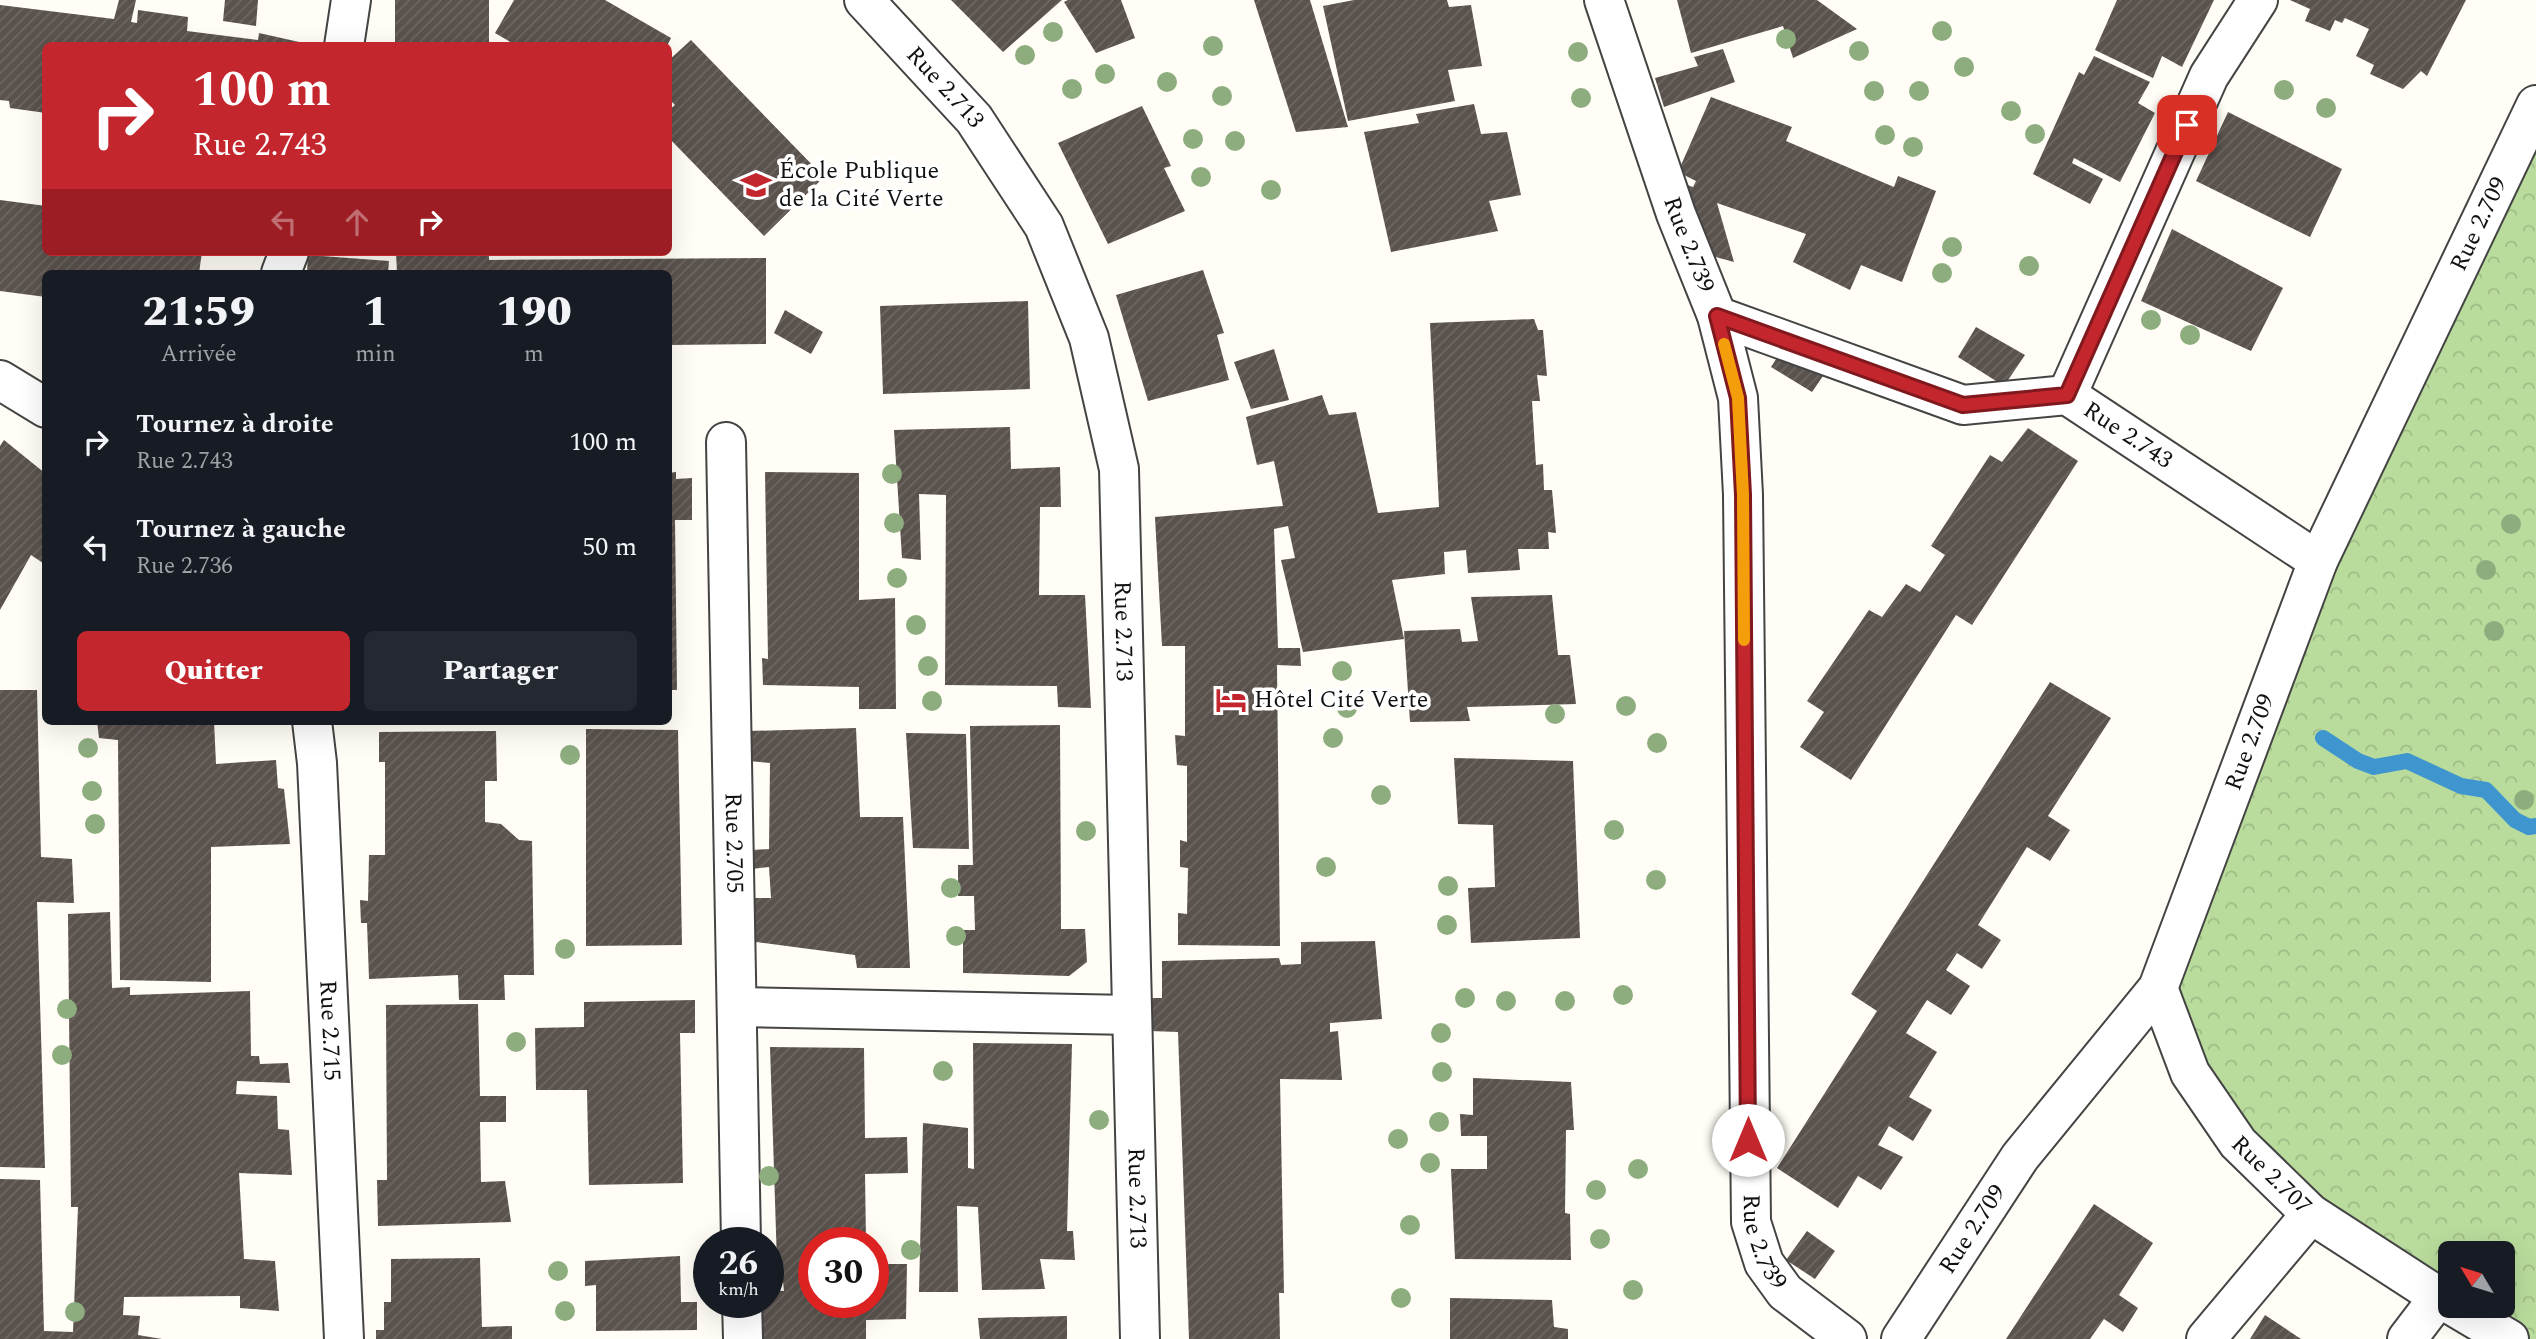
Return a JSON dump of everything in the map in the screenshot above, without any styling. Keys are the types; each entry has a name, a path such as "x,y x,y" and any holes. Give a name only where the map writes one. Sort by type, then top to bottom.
{"street":[{"path":"345,42 351,0"},
{"name":"Rue 2.713","path":"864,0 974,119 1044,226 1089,338 1119,469 1140,1339"},
{"name":"Rue 2.739","path":"1604,0 1675,214 1717,316 1738,398 1743,495 1751,1222 1764,1263 1785,1292 1847,1339"},
{"path":"2067,395 2209,76 2258,0"},
{"name":"Rue 2.709","path":"1901,1339 2020,1157 2158,988 2318,561 2536,105"},
{"name":"Rue 2.743","path":"1717,316 1963,405 2067,395 2318,561"},
{"path":"0,380 42,406"},
{"name":"Rue 2.705","path":"726,442 741,1227"},
{"name":"Rue 2.715","path":"312,725 317,763 344,1339"},
{"name":"Rue 2.707","path":"2158,988 2189,1073 2238,1143 2311,1214 2438,1296"},
{"path":"738,1007 1132,1015"},
{"path":"2206,1339 2311,1214"},
{"path":"2407,1339 2438,1310"},
{"path":"742,1318 743,1339"},
{"name":"Rue 2.707","path":"2474,1318 2509,1339"}],"green space":[{"path":"2536,105 2536,1339 2509,1339 2473,1318 2515,1318 2515,1241 2438,1241 2438,1295 2238,1143 2158,988 2318,561"}],"building":[{"path":"119,0 136,0 131,22 137,23 138,10 188,17 187,31 258,40 259,33 299,42 42,42 42,112 10,108 9,101 0,100 0,5 114,19"},
{"path":"225,0 258,0 256,26 223,21"},
{"path":"395,0 489,0 489,42 395,42"},
{"path":"514,0 605,0 671,38 669,42 510,42 495,33"},
{"path":"951,0 1062,0 1003,52"},
{"path":"1121,0 1135,38 1096,53 1064,2"},
{"path":"1254,0 1310,0 1348,127 1296,132"},
{"path":"1354,0 1447,0 1449,7 1471,5 1482,66 1448,70 1455,101 1348,121 1323,6"},
{"path":"1677,0 1817,0 1857,29 1793,58 1783,26 1691,53"},
{"path":"2117,0 2214,0 2182,67 2162,56 2153,78 2095,50"},
{"path":"2290,0 2466,0 2427,76 2421,71 2403,89 2370,74 2374,65 2356,56 2369,29 2345,18 2342,23 2335,20 2330,31 2305,21 2310,9"},
{"path":"691,40 824,177 764,236 672,141 672,108 675,105 672,102 672,57"},
{"path":"1723,49 1735,82 1664,107 1655,78 1698,66 1694,57"},
{"path":"2094,56 2150,82 2138,103 2155,113 2120,182 2074,158 2072,163 2103,179 2090,204 2033,174 2079,72 2084,75"},
{"path":"1711,97 1792,127 1786,141 1894,187 1898,176 1936,191 1902,282 1861,265 1850,290 1793,262 1806,234 1717,203 1734,262 1701,253 1681,183 1693,187 1696,181 1678,172"},
{"path":"1474,104 1481,134 1507,132 1521,195 1489,201 1498,231 1391,252 1364,132 1419,123 1416,114"},
{"path":"1142,106 1171,166 1164,168 1185,211 1108,244 1058,143"},
{"path":"2228,112 2342,169 2310,237 2196,181"},
{"path":"0,200 42,205 42,256 201,256 199,270 42,270 42,296 0,291"},
{"path":"2172,229 2283,288 2251,351 2141,301"},
{"path":"308,256 389,261 388,270 307,270"},
{"path":"396,256 489,256 489,260 766,258 766,344 672,345 672,270 397,270"},
{"path":"1203,270 1224,333 1217,335 1229,380 1148,401 1116,295"},
{"path":"1028,301 1030,389 883,394 880,306"},
{"path":"785,310 823,332 811,354 774,333"},
{"path":"1534,319 1538,330 1543,330 1547,376 1537,375 1540,401 1532,401 1536,465 1543,464 1544,490 1552,490 1556,533 1548,532 1549,549 1518,549 1520,570 1468,573 1466,550 1444,552 1445,574 1392,580 1404,639 1303,652 1281,560 1295,558 1288,526 1274,529 1278,648 1300,648 1301,666 1277,665 1280,946 1178,945 1178,913 1187,914 1188,868 1180,867 1180,840 1187,842 1187,766 1177,765 1175,735 1185,736 1185,646 1162,646 1155,517 1283,506 1274,461 1257,465 1246,417 1322,395 1329,415 1356,412 1378,513 1439,507 1430,323"},
{"path":"1976,327 2025,355 2004,386 1958,357"},
{"path":"1274,349 1289,400 1251,409 1234,362"},
{"path":"1780,353 1823,376 1812,392 1771,367"},
{"path":"1010,427 1011,469 1060,467 1061,507 1040,507 1039,595 1085,595 1091,708 1058,707 1057,686 945,685 946,495 919,494 921,560 902,558 894,430"},
{"path":"2028,428 2078,461 1972,625 1956,615 1851,780 1800,747 1824,712 1807,701 1869,610 1882,617 1906,584 1920,592 1945,555 1931,546 1990,455 2002,462"},
{"path":"4,440 42,471 42,562 31,555 0,610 0,446"},
{"path":"672,472 676,472 676,479 692,478 692,520 675,520 677,690 672,690"},
{"path":"765,472 859,473 859,600 895,598 896,709 859,709 859,687 763,685 762,658 768,659"},
{"path":"1552,595 1558,655 1570,655 1576,704 1467,707 1470,721 1410,722 1404,631 1460,629 1462,642 1478,641 1471,597"},
{"path":"2050,682 2111,718 2048,816 2070,830 2050,861 2027,847 1978,925 2001,940 1982,969 1957,953 1946,970 1970,986 1951,1015 1927,1000 1906,1033 1937,1052 1909,1097 1932,1110 1913,1141 1889,1126 1878,1145 1903,1157 1881,1190 1858,1176 1838,1208 1777,1168 1877,1011 1851,994"},
{"path":"0,690 37,690 41,857 72,859 74,903 37,902 45,1168 0,1167"},
{"path":"97,725 214,725 216,764 276,760 278,788 284,789 290,844 211,847 211,982 120,980 118,740 99,738"},
{"path":"1060,725 1061,929 1085,929 1087,962 1069,976 963,973 963,930 975,930 974,896 958,896 958,865 973,865 970,726"},
{"path":"856,728 860,817 903,817 910,968 857,968 855,955 756,942 754,898 771,898 769,867 752,869 751,850 769,849 770,763 750,761 749,731"},
{"path":"586,729 678,730 682,945 586,946"},
{"path":"496,731 497,781 485,781 485,822 501,824 519,840 532,841 534,975 504,975 505,1000 459,1000 458,975 369,979 367,923 361,923 360,900 368,901 369,855 385,855 385,762 379,762 379,732"},
{"path":"906,733 966,734 969,849 913,848"},
{"path":"1454,758 1573,761 1580,938 1471,943 1468,888 1495,887 1493,825 1458,824"},
{"path":"110,912 112,988 130,987 130,995 250,991 251,1056 259,1056 260,1064 288,1063 290,1083 237,1081 236,1094 277,1096 278,1129 289,1130 292,1175 239,1173 244,1259 275,1261 279,1311 240,1308 240,1296 124,1297 123,1315 140,1316 138,1335 162,1339 0,1339 0,1179 40,1180 44,1331 73,1332 78,1207 71,1207 68,914"},
{"path":"1375,941 1382,1019 1330,1023 1330,1032 1338,1031 1342,1080 1280,1079 1284,1293 1279,1293 1280,1339 1189,1339 1178,1032 1150,1031 1147,998 1162,998 1162,961 1279,958 1281,965 1301,964 1301,942"},
{"path":"695,1000 695,1033 680,1033 683,1183 589,1185 587,1090 536,1090 535,1028 584,1027 584,1002"},
{"path":"478,1004 480,1096 506,1096 506,1122 480,1122 481,1182 505,1181 511,1222 378,1226 377,1180 387,1180 386,1005"},
{"path":"973,1043 1072,1044 1067,1231 1073,1231 1075,1260 1040,1259 1045,1289 982,1290 978,1207 957,1206 958,1292 919,1292 923,1123 968,1128 968,1168 974,1169"},
{"path":"770,1047 864,1048 865,1138 907,1137 908,1173 865,1174 866,1227 798,1227 798,1318 889,1318 889,1264 907,1264 906,1319 866,1320 866,1339 761,1339 760,1318 784,1318 784,1227 776,1227"},
{"path":"1473,1078 1571,1082 1574,1130 1566,1130 1565,1213 1570,1214 1571,1260 1455,1259 1451,1169 1487,1169 1487,1136 1461,1136 1460,1114 1473,1115"},
{"path":"2094,1204 2153,1243 2119,1295 2138,1308 2123,1332 2104,1319 2090,1339 2006,1339"},
{"path":"1807,1231 1835,1251 1815,1279 1786,1260"},
{"path":"680,1256 681,1302 693,1302 693,1318 697,1318 697,1330 596,1331 596,1285 585,1286 585,1261"},
{"path":"480,1258 482,1327 512,1326 512,1339 376,1339 376,1330 384,1330 384,1302 391,1302 391,1259"},
{"path":"1450,1298 1552,1300 1554,1327 1568,1329 1568,1339 1450,1339"},
{"path":"2265,1315 2301,1339 2250,1339"},
{"path":"1067,1316 1067,1339 980,1339 978,1318"}],"waterway":[{"path":"2323,738 2358,761 2374,767 2407,761 2461,786 2486,790 2515,820 2529,827 2536,826"}],"slow traffic":[{"path":"1724,344 1738,398 1743,495 1744,640"}],"place":[{"name":"École Publique de la Cité Verte","path":"756,185"},
{"name":"Hôtel Cité Verte","path":"1231,700"}],"route":[{"path":"1748,1140 1743,495 1738,398 1717,316 1963,405 2067,395 2187,125"}]}
